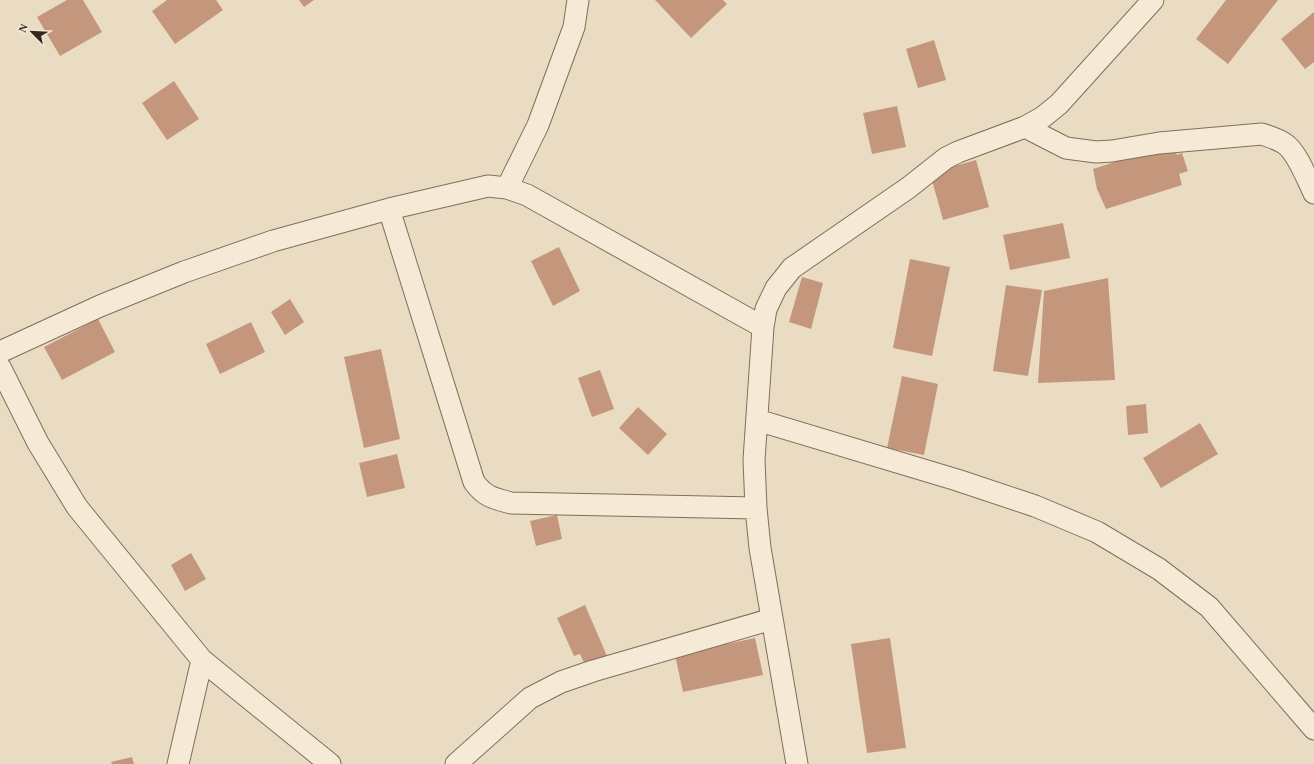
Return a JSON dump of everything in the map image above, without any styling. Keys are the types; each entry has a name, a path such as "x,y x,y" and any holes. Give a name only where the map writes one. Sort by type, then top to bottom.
{"street":[{"path":"507,188 538,125 574,27 578,0"},
{"path":"797,764 760,548 756,508 754,460 756,420 763,327 766,309 772,295 792,268 908,188 946,158 958,152 1025,127 1043,117 1059,104 1153,0"},
{"path":"1025,127 1066,148 1096,152 1159,142 1262,134 1276,138 1292,150 1314,193"},
{"path":"0,352 100,306 184,272 273,241 389,209 488,186 507,188 527,195 763,327"},
{"path":"389,209 474,482 480,490 491,498 511,503 756,508"},
{"path":"0,367 38,444 77,507 202,660 330,764"},
{"path":"756,420 958,480 1035,506 1097,532 1159,569 1209,607 1314,729"},
{"path":"456,764 530,698 560,682 772,619"},
{"path":"178,764 202,660"}],"building":[{"path":"67,0 83,0 102,32 60,56 37,17"},
{"path":"167,0 216,0 223,10 175,44 152,11"},
{"path":"299,0 314,0 304,7"},
{"path":"655,0 723,0 727,4 691,38"},
{"path":"1226,0 1278,0 1228,64 1196,39"},
{"path":"1314,12 1314,62 1305,69 1281,39"},
{"path":"934,40 946,80 918,88 906,49"},
{"path":"174,81 199,119 167,140 142,103"},
{"path":"897,106 906,147 872,154 863,113"},
{"path":"1173,143 1177,155 1182,153 1188,171 1179,174 1182,185 1106,209 1097,189 1093,169"},
{"path":"976,160 989,207 943,220 930,173"},
{"path":"1063,223 1070,258 1010,270 1003,235"},
{"path":"559,247 580,291 553,306 531,261"},
{"path":"910,259 950,267 932,356 893,348"},
{"path":"802,277 823,283 811,329 789,322"},
{"path":"1108,278 1115,380 1038,383 1044,291"},
{"path":"1006,285 1042,290 1028,376 993,371"},
{"path":"290,299 304,322 285,335 271,312"},
{"path":"98,319 115,352 62,380 44,347"},
{"path":"251,322 265,352 220,374 206,344"},
{"path":"381,349 400,439 364,448 344,357"},
{"path":"600,370 614,409 592,417 578,378"},
{"path":"902,376 938,384 924,455 887,448"},
{"path":"1146,404 1148,433 1128,435 1126,406"},
{"path":"638,407 667,434 648,455 619,428"},
{"path":"1200,423 1218,454 1161,488 1143,458"},
{"path":"397,454 405,488 367,497 359,463"},
{"path":"557,515 562,539 536,546 530,521"},
{"path":"191,553 206,579 185,591 171,565"},
{"path":"585,605 607,656 585,665 580,654 574,656 557,618"},
{"path":"755,638 763,675 683,692 675,655"},
{"path":"890,638 906,748 867,753 851,644"},
{"path":"132,757 134,764 112,764 111,762"}]}
